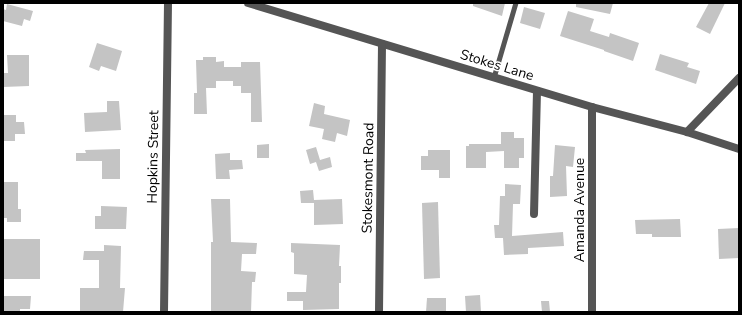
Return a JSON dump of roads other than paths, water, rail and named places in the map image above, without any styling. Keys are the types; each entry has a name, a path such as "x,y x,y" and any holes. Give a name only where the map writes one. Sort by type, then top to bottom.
{"street":[{"name":"Hopkins Street","path":"164,312 168,3"},
{"name":"Stokes Lane","path":"248,3 537,91 687,132 739,149"},
{"name":"Stokesmont Road","path":"379,312 382,44"},
{"path":"687,132 739,78"},
{"path":"534,214 537,91"},
{"name":"Amanda Avenue","path":"592,107 592,312"}],"lane":[{"path":"494,78 516,3"}]}
